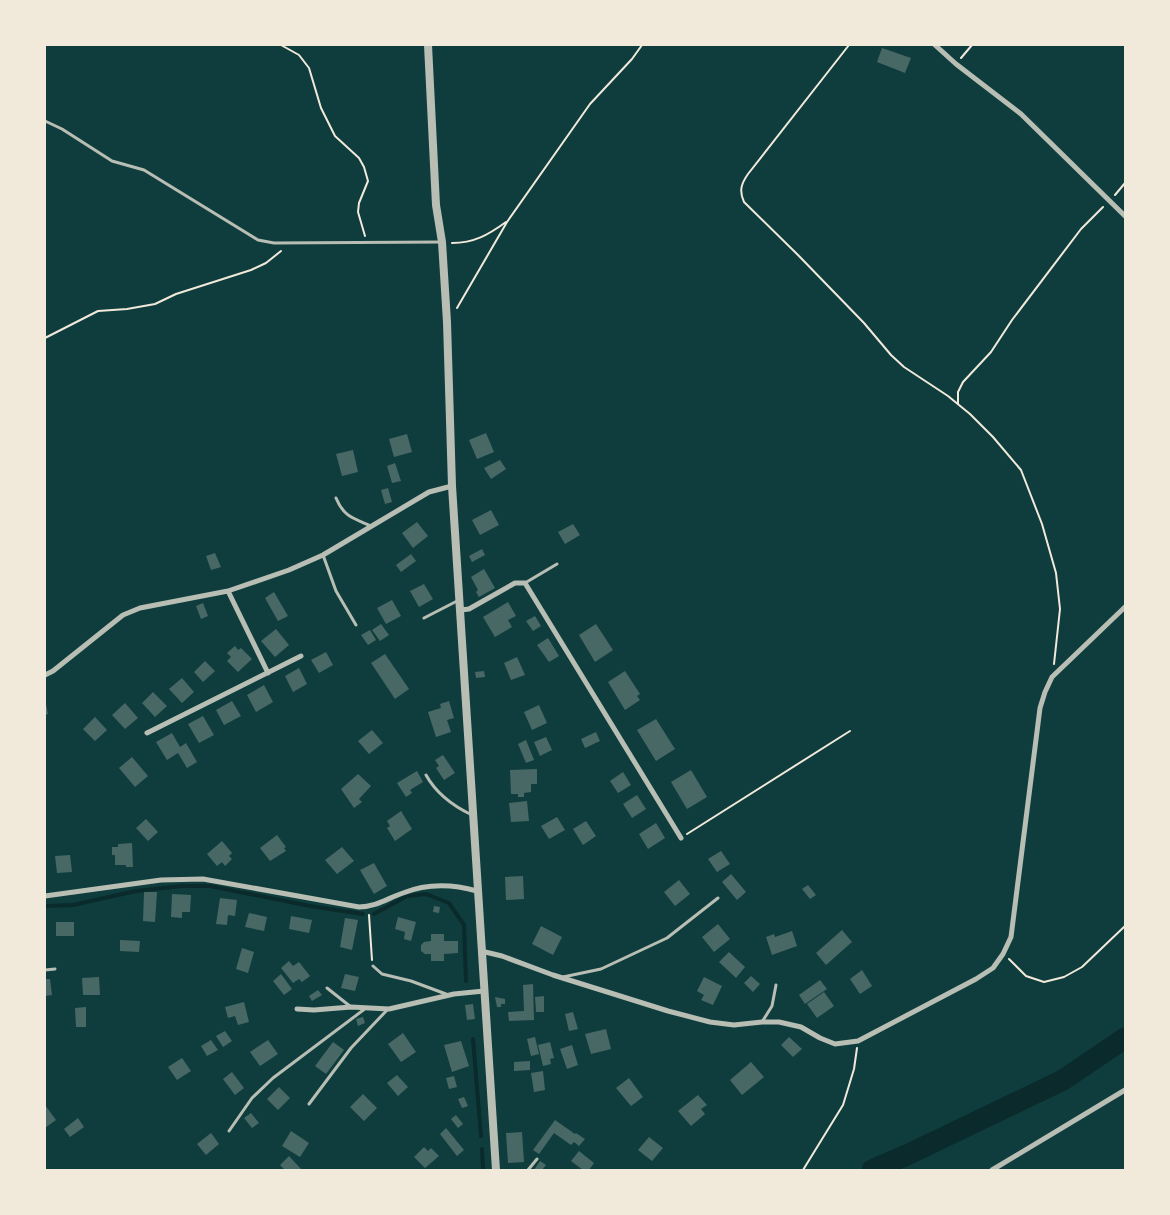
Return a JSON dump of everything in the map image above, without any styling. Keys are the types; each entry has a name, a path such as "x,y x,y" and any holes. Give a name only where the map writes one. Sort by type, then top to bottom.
{"street":[{"path":"428,45 436,205 442,242 447,322 452,486 496,1170"},
{"path":"935,45 956,64 1021,114 1125,216"},
{"path":"45,675 54,670 123,615 140,608 228,591 289,570 323,554 429,492 452,486"},
{"path":"461,610 470,609 515,583 525,583 681,838"},
{"path":"228,591 268,673"},
{"path":"481,951 502,956 668,1011 710,1022 734,1025 779,1022 801,1027 835,1044 858,1041 976,979 993,968 1003,954 1011,936 1040,708 1045,692 1052,677 1125,607"},
{"path":"147,733 301,656"},
{"path":"45,896 161,880 203,879 359,908 369,907 423,887 444,885 477,891"},
{"path":"297,1009 314,1010 351,1007 389,1009 449,996 484,991"},
{"path":"992,1170 1125,1090"}],"lane":[{"path":"45,121 62,129 112,161 144,170 258,240 274,244 442,242"},
{"path":"336,498 343,512 372,526"},
{"path":"323,554 336,591 356,625"},
{"path":"525,583 557,564"},
{"path":"424,618 460,600"},
{"path":"426,775 433,788 461,810 472,815"},
{"path":"562,977 601,969 667,938 718,898"},
{"path":"373,966 382,974 411,981 449,996"},
{"path":"45,970 55,969"},
{"path":"762,1022 772,1006 776,985"},
{"path":"326,988 351,1007"},
{"path":"229,1131 252,1098 273,1078 367,1008"},
{"path":"309,1104 351,1048 389,1009"},
{"path":"528,1170 537,1158"}],"path":[{"path":"282,45 299,56 309,68 321,108 335,136 359,158 364,168 368,180 366,191 359,203 358,212 367,243"},
{"path":"447,322 507,222 590,104 632,59 642,45"},
{"path":"849,45 748,174 741,188 741,195 744,202 864,323 891,356 904,368 958,404 994,437 1021,470 1042,524 1056,573 1060,608 1052,677"},
{"path":"956,64 972,45"},
{"path":"958,404 958,392 963,382 991,352 1012,320 1081,229 1110,201 1125,183"},
{"path":"442,242 471,242 507,222"},
{"path":"45,338 98,311 155,304 176,294 251,270 266,263 288,243"},
{"path":"681,838 850,731"},
{"path":"369,907 373,966"},
{"path":"1003,954 1026,976 1044,982 1064,977 1082,968 1125,926"},
{"path":"803,1170 843,1105 854,1069 858,1041"}],"building":[{"path":"882,48 911,58 905,73 877,62"},
{"path":"486,433 494,452 477,459 469,440"},
{"path":"407,434 412,452 394,457 389,439"},
{"path":"353,450 358,472 342,476 336,454"},
{"path":"500,460 506,469 491,479 484,468"},
{"path":"395,463 401,481 392,483 387,466"},
{"path":"388,488 392,502 385,504 381,490"},
{"path":"491,510 499,525 480,535 472,520"},
{"path":"417,522 428,536 413,548 402,533"},
{"path":"573,524 580,535 565,544 558,532"},
{"path":"482,549 485,555 472,562 469,556"},
{"path":"215,553 221,567 211,570 206,556"},
{"path":"411,554 416,561 401,572 396,565"},
{"path":"484,569 495,588 479,597 476,592 478,590 471,577"},
{"path":"424,584 433,599 419,607 410,591"},
{"path":"274,592 288,616 278,621 265,598"},
{"path":"392,600 401,616 386,624 377,608"},
{"path":"508,602 516,616 508,620 512,627 495,637 483,617"},
{"path":"203,603 208,616 201,619 196,606"},
{"path":"535,616 541,626 533,631 526,621"},
{"path":"381,624 389,635 380,641 372,630"},
{"path":"596,624 613,650 595,662 579,635"},
{"path":"276,629 289,645 275,657 261,641"},
{"path":"370,630 376,640 368,645 361,635"},
{"path":"548,638 559,656 549,662 537,645"},
{"path":"235,646 238,650 241,648 252,659 238,672 227,661 231,657 227,653"},
{"path":"326,652 333,665 319,673 311,660"},
{"path":"385,654 409,689 395,699 371,663"},
{"path":"517,657 525,675 511,680 504,663"},
{"path":"205,661 215,671 203,682 194,672"},
{"path":"299,668 307,684 293,692 285,676"},
{"path":"484,671 485,677 476,678 475,672"},
{"path":"625,671 640,694 637,696 640,700 625,710 608,682"},
{"path":"182,678 194,692 182,703 169,689"},
{"path":"264,685 273,702 256,712 247,695"},
{"path":"153,692 167,706 155,717 142,703"},
{"path":"45,699 48,714 45,715"},
{"path":"232,701 241,716 224,725 216,710"},
{"path":"449,701 454,718 447,720 451,732 436,737 428,712 441,708 440,704"},
{"path":"125,703 138,718 125,729 112,715"},
{"path":"539,705 547,723 532,730 524,712"},
{"path":"203,716 214,735 199,743 188,724"},
{"path":"95,717 107,730 95,741 83,729"},
{"path":"656,719 675,749 656,761 637,730"},
{"path":"372,730 383,743 369,754 358,741"},
{"path":"596,732 600,741 585,748 581,739"},
{"path":"172,733 180,747 186,743 197,762 187,768 178,753 167,760 156,742"},
{"path":"546,737 552,750 540,756 534,742"},
{"path":"526,740 534,760 526,763 518,744"},
{"path":"443,755 455,773 444,780 436,768 439,766 435,760"},
{"path":"132,757 148,776 135,787 119,768"},
{"path":"537,769 537,784 531,784 531,792 524,793 524,797 518,797 518,794 511,794 510,770"},
{"path":"691,770 707,797 687,809 671,782"},
{"path":"417,771 423,782 410,790 412,793 406,797 397,783"},
{"path":"623,772 631,785 618,793 610,781"},
{"path":"358,774 371,786 359,799 362,802 354,808 341,789"},
{"path":"637,795 646,809 632,818 623,804"},
{"path":"527,801 529,821 511,822 509,803"},
{"path":"401,811 412,829 395,841 387,828 390,826 387,821"},
{"path":"557,817 565,830 549,839 541,826"},
{"path":"146,819 158,832 148,841 136,828"},
{"path":"586,821 596,836 583,845 573,829"},
{"path":"656,823 665,838 648,849 639,834"},
{"path":"277,835 286,847 284,848 286,851 270,861 260,848"},
{"path":"222,841 232,853 229,856 232,859 225,866 222,862 217,866 207,854"},
{"path":"132,843 133,867 115,865 115,855 112,855 112,847 118,847 118,844"},
{"path":"342,847 354,861 337,874 325,860"},
{"path":"721,851 730,864 717,872 708,859"},
{"path":"70,855 72,872 57,873 55,856"},
{"path":"374,863 387,886 374,894 360,870"},
{"path":"731,874 746,892 737,900 722,882"},
{"path":"523,876 524,899 506,900 505,877"},
{"path":"679,880 690,894 675,906 664,892"},
{"path":"808,885 816,895 810,899 802,889"},
{"path":"144,892 157,892 155,922 143,921"},
{"path":"172,894 191,895 190,912 182,912 182,918 171,917"},
{"path":"220,898 237,900 235,916 228,915 227,925 216,924"},
{"path":"434,906 440,907 439,913 433,912"},
{"path":"249,913 267,917 264,931 245,927"},
{"path":"291,916 312,920 309,933 289,929"},
{"path":"398,917 416,922 411,941 404,939 405,932 395,929"},
{"path":"345,918 358,920 352,950 340,947"},
{"path":"56,922 74,922 74,936 56,936"},
{"path":"718,924 730,939 714,952 702,937"},
{"path":"541,926 562,937 553,955 532,944"},
{"path":"842,930 852,942 826,965 816,953"},
{"path":"792,931 797,946 772,955 766,937 774,934 775,937"},
{"path":"431,934 444,934 444,941 458,941 458,953 444,954 444,961 431,961 431,954 425,954 421,951 421,945 424,942 431,941"},
{"path":"120,940 140,941 139,952 120,951"},
{"path":"242,948 254,952 248,973 236,969"},
{"path":"729,952 745,967 736,978 719,962"},
{"path":"289,961 293,966 299,962 310,976 302,982 299,979 293,983 281,968"},
{"path":"862,970 872,986 860,994 850,979"},
{"path":"281,974 292,989 284,995 273,981"},
{"path":"345,974 359,977 355,991 341,988"},
{"path":"751,976 760,984 753,992 744,983"},
{"path":"99,977 100,995 83,995 82,978"},
{"path":"704,977 722,986 713,1005 701,1000 704,995 697,991"},
{"path":"45,979 50,979 52,995 45,996"},
{"path":"820,980 827,989 805,1004 799,995"},
{"path":"533,984 534,1020 509,1021 508,1012 524,1011 523,985"},
{"path":"318,990 322,995 312,1001 309,996"},
{"path":"824,992 834,1006 817,1018 807,1004"},
{"path":"544,996 544,1012 536,1012 535,997"},
{"path":"495,997 505,999 505,1004 497,1007"},
{"path":"244,1002 249,1022 238,1025 235,1016 228,1018 225,1007"},
{"path":"473,1004 475,1019 467,1020 465,1005"},
{"path":"86,1007 86,1027 76,1027 75,1008"},
{"path":"573,1012 578,1029 569,1031 565,1014"},
{"path":"363,1017 365,1023 358,1026 356,1019"},
{"path":"606,1029 611,1049 591,1054 585,1034"},
{"path":"225,1031 232,1041 223,1047 216,1036"},
{"path":"403,1033 416,1052 401,1062 388,1044"},
{"path":"535,1037 539,1054 531,1056 527,1039"},
{"path":"789,1037 802,1049 793,1057 781,1045"},
{"path":"211,1040 218,1050 207,1056 201,1046"},
{"path":"268,1040 278,1054 260,1066 250,1052"},
{"path":"461,1041 469,1066 452,1072 444,1045"},
{"path":"333,1042 344,1050 326,1074 315,1066"},
{"path":"550,1042 554,1058 550,1059 551,1064 543,1066 538,1045"},
{"path":"572,1045 578,1065 567,1069 560,1049"},
{"path":"182,1058 191,1071 177,1080 168,1067"},
{"path":"530,1061 530,1070 514,1071 514,1062"},
{"path":"751,1062 764,1077 742,1095 730,1080"},
{"path":"543,1071 545,1090 534,1092 531,1073"},
{"path":"232,1072 244,1088 235,1095 223,1079"},
{"path":"397,1075 408,1087 398,1096 387,1083"},
{"path":"454,1076 457,1087 449,1089 446,1078"},
{"path":"629,1078 643,1097 631,1106 616,1088"},
{"path":"279,1087 290,1098 278,1110 267,1099"},
{"path":"363,1094 377,1108 364,1121 350,1107"},
{"path":"698,1095 707,1105 701,1109 705,1114 691,1126 678,1111"},
{"path":"464,1097 468,1106 462,1108 458,1099"},
{"path":"45,1105 56,1120 45,1128"},
{"path":"251,1113 259,1123 252,1128 244,1118"},
{"path":"456,1115 463,1124 458,1128 451,1119"},
{"path":"78,1118 84,1127 70,1137 64,1129"},
{"path":"555,1120 585,1139 579,1146 574,1142 571,1145 554,1133 539,1154 533,1150"},
{"path":"446,1128 464,1150 457,1156 440,1134"},
{"path":"291,1131 309,1143 300,1157 282,1146"},
{"path":"522,1132 524,1162 508,1163 506,1133"},
{"path":"211,1133 219,1144 206,1155 197,1144"},
{"path":"649,1137 663,1148 652,1161 638,1150"},
{"path":"424,1147 428,1151 431,1148 439,1156 425,1168 414,1157"},
{"path":"579,1151 594,1163 589,1170 583,1170 571,1161"},
{"path":"289,1156 300,1170 285,1170 280,1165"},
{"path":"540,1161 546,1165 542,1170 534,1170"}],"waterway":[{"path":"45,906 73,905 136,891 182,886 210,886 310,906 363,914"},
{"path":"374,914 407,896 426,894 449,903 464,925 466,981"},
{"path":"872,1170 1063,1080 1125,1038"},
{"path":"473,1039 481,1136"},
{"path":"482,1149 483,1170"}]}
